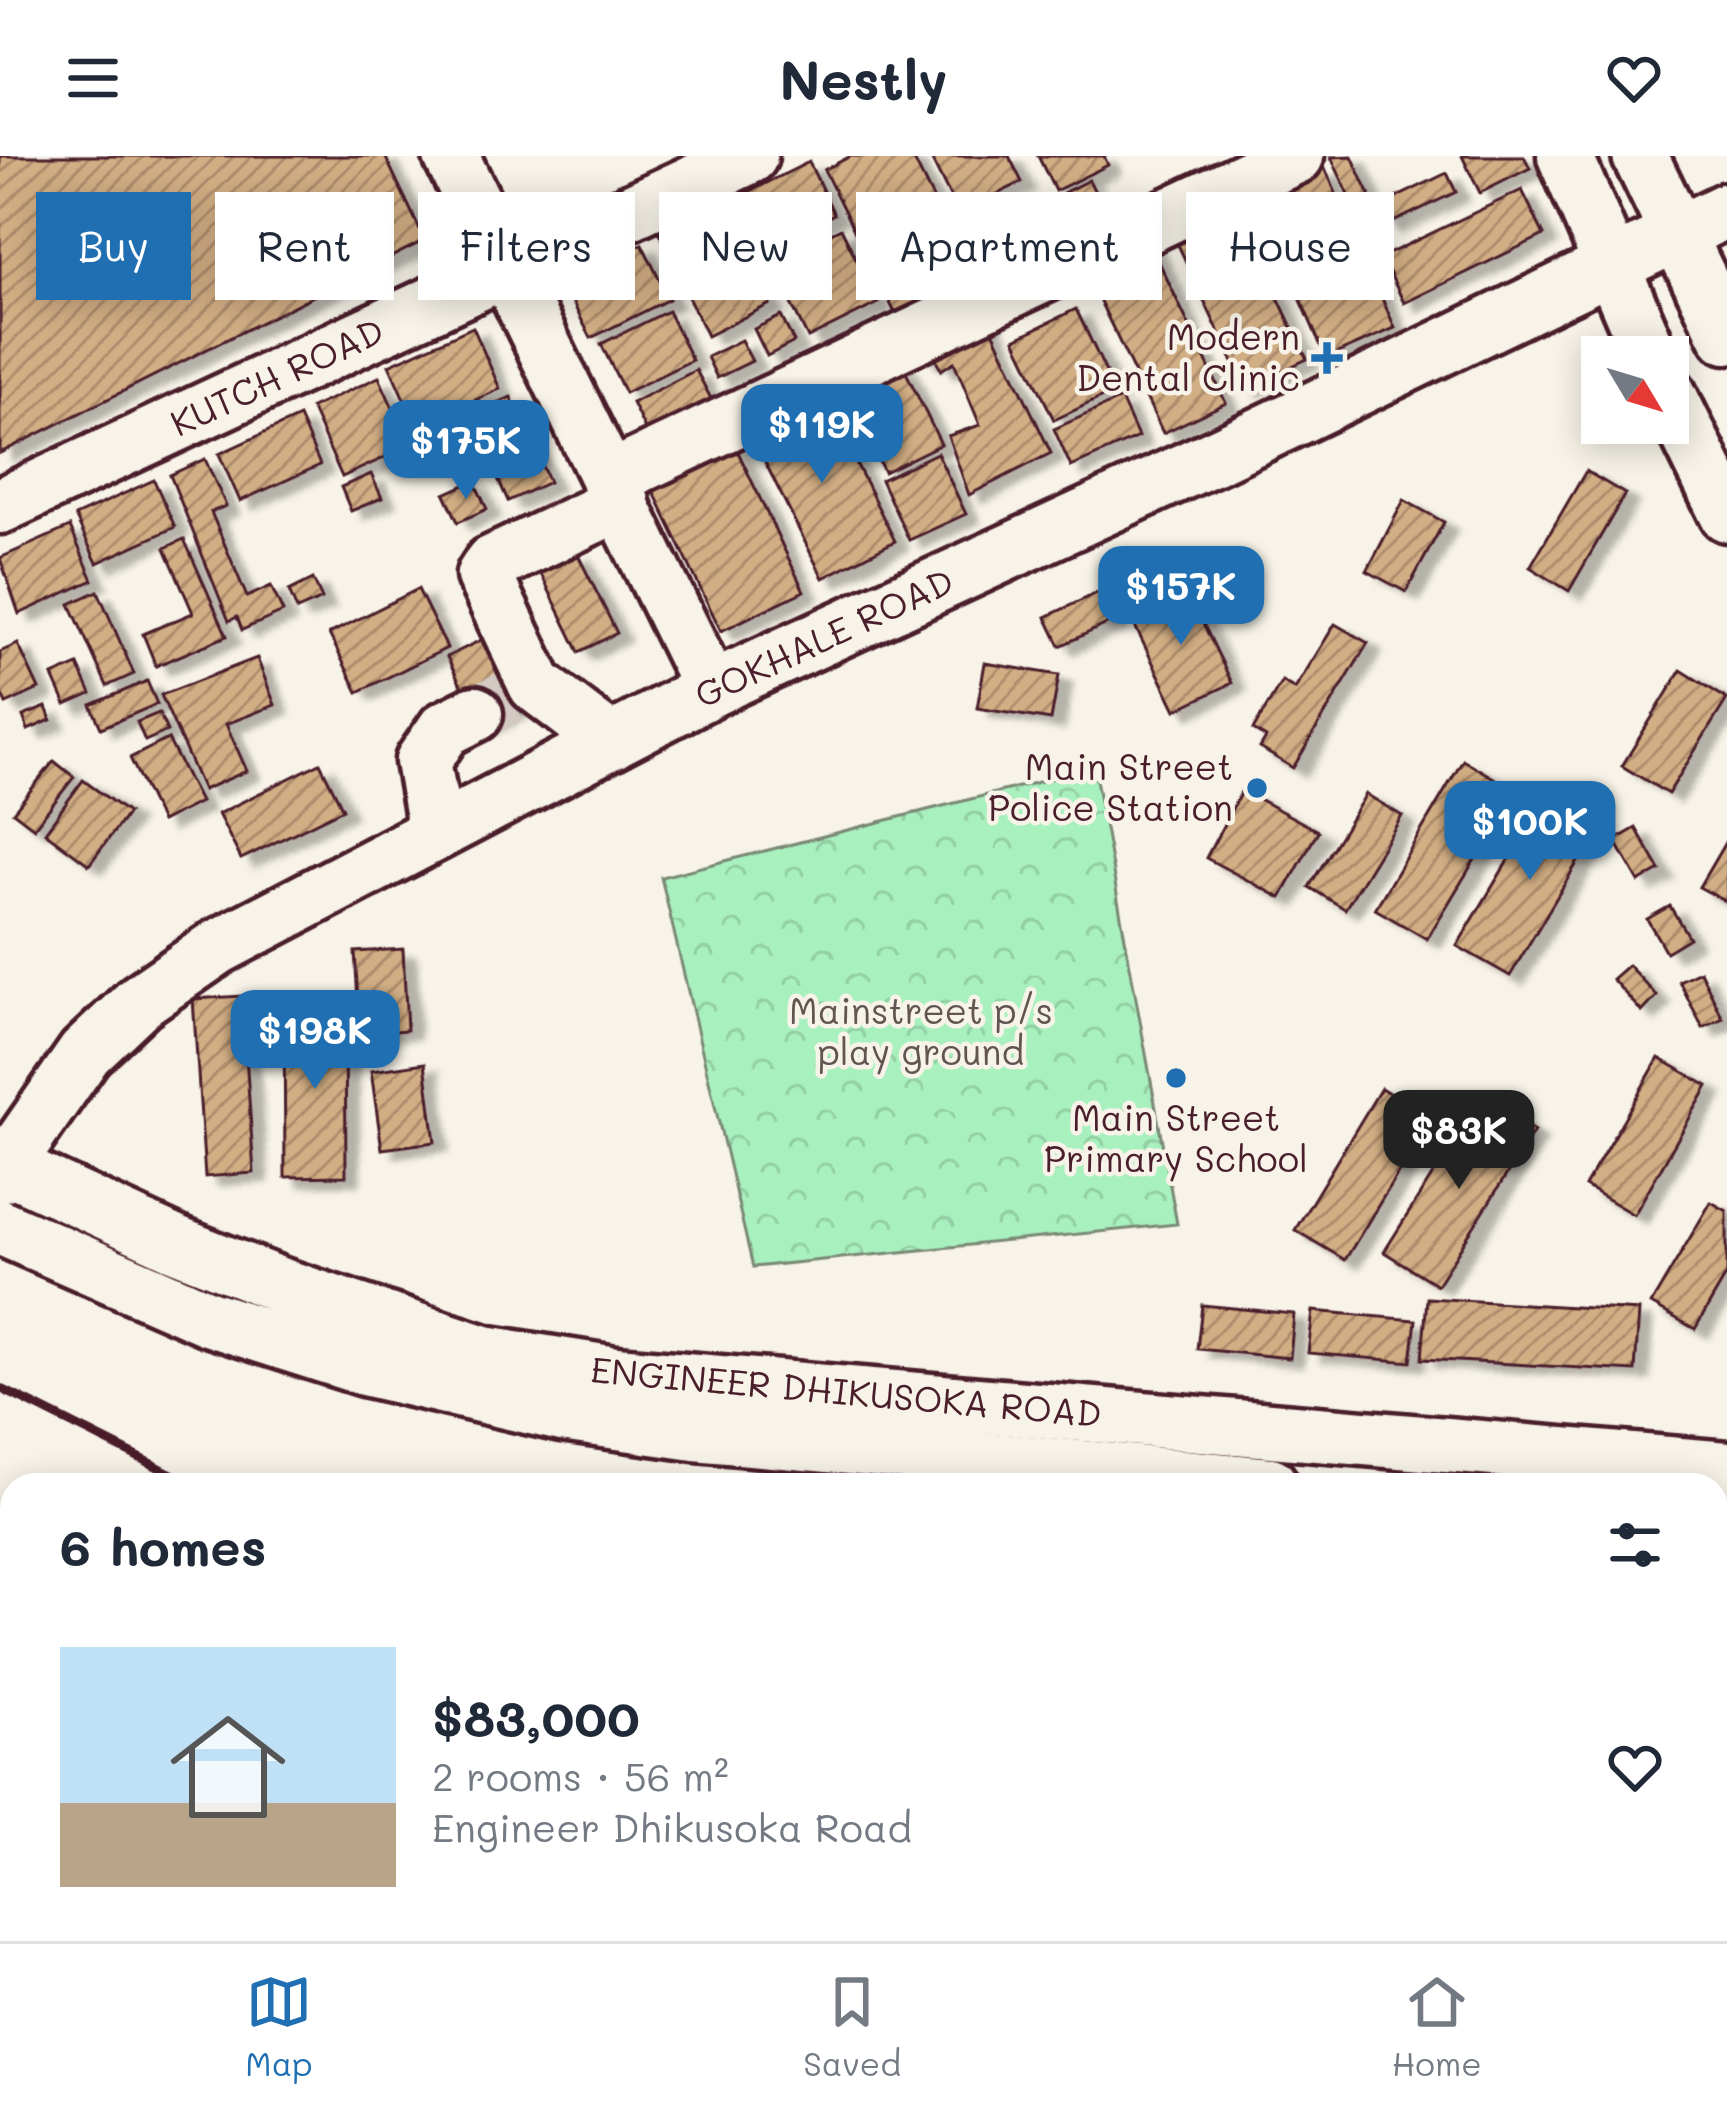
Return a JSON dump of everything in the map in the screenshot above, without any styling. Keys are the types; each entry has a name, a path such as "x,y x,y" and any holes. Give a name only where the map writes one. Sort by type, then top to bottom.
{"street":[{"path":"452,156 470,192"},
{"name":"KUTCH ROAD","path":"635,210 750,156"},
{"path":"508,698 484,575 491,564 616,490 1296,156"},
{"path":"1564,156 1641,336"},
{"path":"1640,156 1727,336"},
{"name":"GOKHALE ROAD","path":"2,1168 85,1053 140,1000 218,947 711,689 1223,453 1727,210"},
{"name":"KUTCH ROAD","path":"0,506 443,300"},
{"path":"523,300 711,689"},
{"path":"1689,436 1727,514"},
{"path":"436,833 423,761 446,729 508,698 611,742"},
{"name":"ENGINEER DHIKUSOKA ROAD","path":"2,1168 218,1261 484,1353 616,1374 1727,1469"},
{"name":"ENGINEER DHIKUSOKA ROAD","path":"0,1227 208,1318 364,1368 562,1414 695,1433 1137,1473"}],"green space":[{"name":"Mainstreet p/s play ground","path":"1094,768 1177,1224 753,1267 661,877"}],"building":[{"path":"0,156 385,156 418,225 418,244 394,256 394,192 215,192 215,300 305,300 0,453"},
{"path":"851,156 912,156 930,192 856,192 856,234 824,170"},
{"path":"930,156 1009,156 1022,182 1001,192 948,192"},
{"path":"1038,156 1104,156 1108,165 1055,191"},
{"path":"1352,156 1368,192 1347,192 1331,157"},
{"path":"1462,156 1524,156 1530,168 1480,193"},
{"path":"809,162 823,192 749,192"},
{"path":"1325,168 1336,192 1271,192"},
{"path":"1447,173 1456,192 1394,222 1394,199"},
{"path":"1089,180 1095,192 1065,192"},
{"path":"1522,190 1544,235 1404,303 1394,282 1394,251"},
{"path":"841,228 856,258 856,300 878,303 808,338 789,300 832,300 832,232"},
{"path":"1186,228 1186,262 1173,234"},
{"path":"642,244 659,279 659,300 667,300 591,338 571,300 635,300 635,248"},
{"path":"1162,268 1226,403 1163,433 1099,300 1162,300"},
{"path":"689,300 768,300 770,304 707,336"},
{"path":"889,300 951,300 901,325"},
{"path":"1204,300 1279,300 1307,359 1245,388"},
{"path":"1301,300 1383,300 1395,328 1326,358"},
{"path":"1076,309 1115,391 1054,420 1015,339"},
{"path":"668,311 692,360 625,393 601,344"},
{"path":"781,316 794,342 767,356 754,329"},
{"path":"986,316 1051,453 969,495 948,436 980,425 954,362 941,370 934,356 925,361 918,349"},
{"path":"473,327 500,389 416,426 389,365"},
{"path":"741,340 752,361 717,378 707,357"},
{"path":"902,364 941,444 884,472 845,392"},
{"path":"696,370 716,408 650,440 632,403"},
{"path":"379,377 410,446 342,477 311,408"},
{"path":"822,395 895,541 823,578 750,432"},
{"path":"511,397 549,482 508,501 470,416"},
{"path":"1121,399 1138,437 1071,467 1054,429"},
{"path":"299,417 320,465 240,501 219,454"},
{"path":"462,422 472,443 441,458 431,436"},
{"path":"729,433 804,591 721,631 645,474"},
{"path":"937,453 966,514 909,540 881,480"},
{"path":"205,459 226,506 211,512 247,597 271,586 283,612 242,630 237,617 229,621 170,475"},
{"path":"1586,471 1625,494 1569,591 1530,567"},
{"path":"371,474 382,498 351,511 341,487"},
{"path":"154,480 175,527 97,563 75,516"},
{"path":"474,481 487,509 458,522 445,494"},
{"path":"1404,500 1444,522 1406,592 1367,571"},
{"path":"70,527 93,580 19,614 0,558"},
{"path":"184,539 227,636 156,666 143,634 193,613 165,548"},
{"path":"577,553 617,633 579,652 540,572"},
{"path":"313,579 322,599 297,610 289,591"},
{"path":"1185,586 1232,683 1176,710 1129,614"},
{"path":"418,589 447,648 358,692 329,634"},
{"path":"98,591 134,674 107,686 70,604"},
{"path":"1099,592 1113,621 1060,646 1046,617"},
{"path":"1335,624 1368,643 1293,768 1260,748 1266,738 1253,730 1282,681 1295,689"},
{"path":"483,639 517,707 481,726 447,657"},
{"path":"18,644 39,689 6,704 0,691 0,652"},
{"path":"257,658 275,705 226,724 247,771 203,790 161,695"},
{"path":"985,663 1059,675 1051,720 977,708"},
{"path":"78,665 91,694 66,705 53,676"},
{"path":"1681,670 1727,699 1668,794 1622,766"},
{"path":"147,681 157,704 101,728 91,705"},
{"path":"46,707 51,720 28,730 23,716"},
{"path":"159,713 167,731 145,741 137,722"},
{"path":"168,739 200,802 161,822 130,758"},
{"path":"1463,760 1516,791 1427,939 1375,909"},
{"path":"54,761 74,777 34,828 13,812"},
{"path":"320,763 343,809 241,859 218,814"},
{"path":"83,780 128,813 89,865 45,832"},
{"path":"1242,790 1318,831 1281,898 1206,858"},
{"path":"1550,790 1602,821 1510,976 1457,946"},
{"path":"1366,794 1402,816 1345,909 1309,887"},
{"path":"1636,828 1660,870 1639,882 1615,840"},
{"path":"1727,839 1727,902 1699,887"},
{"path":"1670,906 1689,938 1666,952 1647,919"},
{"path":"403,949 407,1030 360,1034 355,952"},
{"path":"1628,965 1657,996 1642,1012 1612,979"},
{"path":"1700,971 1723,1018 1703,1028 1679,981"},
{"path":"242,996 254,1173 205,1177 193,999"},
{"path":"345,1008 346,1176 285,1177 284,1009"},
{"path":"1659,1058 1708,1086 1634,1215 1585,1186"},
{"path":"425,1063 435,1142 382,1149 371,1071"},
{"path":"1381,1088 1431,1119 1345,1260 1295,1230"},
{"path":"1481,1098 1534,1131 1437,1285 1384,1252"},
{"path":"1711,1202 1727,1211 1727,1274 1695,1329 1651,1304"},
{"path":"1427,1298 1639,1311 1635,1371 1422,1359"},
{"path":"1202,1305 1294,1314 1290,1358 1197,1349"},
{"path":"1313,1311 1416,1320 1411,1362 1308,1353"}],"tunnel":[{"path":"475,714 511,696"}],"railway":[{"path":"0,1388 170,1473"}],"place":[{"name":"Modern Dental Clinic","path":"1327,358"},
{"name":"Main Street Police Station","path":"1257,788"},
{"name":"Main Street Primary School","path":"1176,1078"}]}
